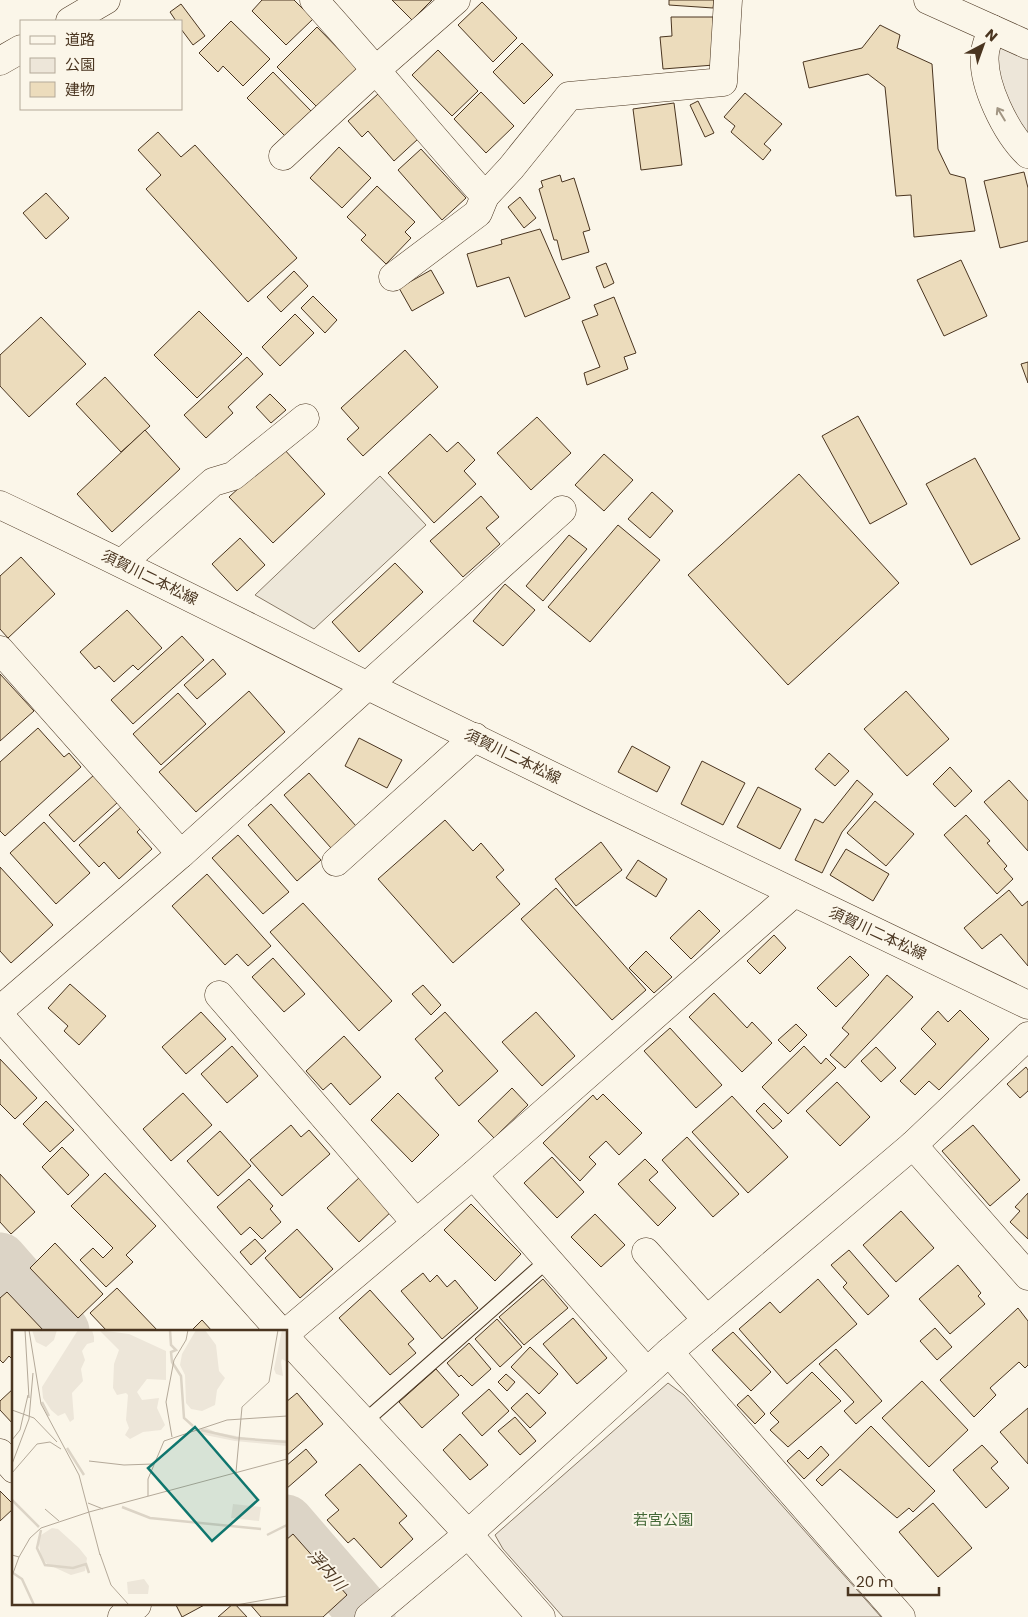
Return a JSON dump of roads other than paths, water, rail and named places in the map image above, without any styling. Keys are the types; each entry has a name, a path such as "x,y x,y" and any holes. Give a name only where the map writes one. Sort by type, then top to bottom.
{"street":[{"path":"72,20 103,0"},
{"path":"314,0 485,196"},
{"path":"283,156 376,69 456,0"},
{"path":"392,278 478,213 485,196 511,168 569,96 723,82 728,0"},
{"path":"928,0 1028,45"},
{"path":"992,29 985,52 990,90 1015,139 1028,154"},
{"path":"0,61 20,50"},
{"path":"122,563 213,482 233,476 306,418"},
{"name":"須賀川二本松線","path":"0,506 122,563 367,686 794,894 1028,1005"},
{"path":"0,1010 181,854 562,510"},
{"path":"0,650 181,854"},
{"path":"336,862 475,738"},
{"path":"288,1332 473,1175 794,894"},
{"path":"220,995 416,1223"},
{"path":"0,1016 279,1330"},
{"path":"369,1617 468,1534 669,1352 913,1145 1028,1036"},
{"path":"913,1145 1028,1276"},
{"path":"473,1175 647,1372"},
{"path":"646,1252 707,1320"},
{"path":"288,1340 468,1534 541,1617"},
{"path":"669,1352 901,1617"},
{"path":"0,1453 12,1467"}],"lane":[{"path":"364,1422 548,1260"}],"waterway":[{"name":"浮内川","path":"0,1260 61,1330"},
{"name":"浮内川","path":"288,1524 368,1617"}],"park label":[{"name":"若宮公園","path":"663,1519"}]}
